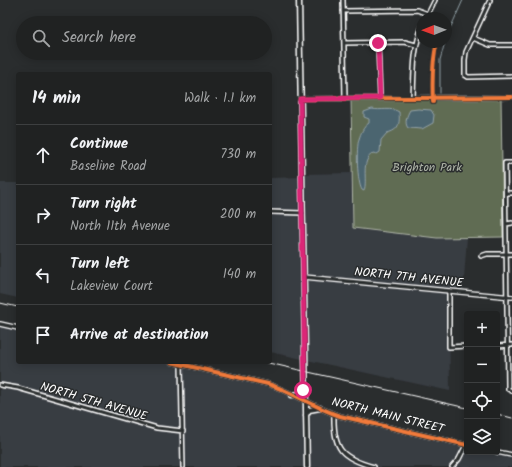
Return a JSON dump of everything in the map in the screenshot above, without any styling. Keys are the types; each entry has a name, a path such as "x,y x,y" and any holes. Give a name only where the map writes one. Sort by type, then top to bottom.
{"main road":[{"path":"299,0 307,467"},
{"path":"292,394 299,394 305,386"},
{"path":"306,415 309,410 320,408"}],"street":[{"path":"343,0 345,98"},
{"path":"429,12 434,0"},
{"path":"490,0 465,58 466,76 512,76"},
{"path":"343,11 417,10 422,12"},
{"path":"473,38 490,44 512,44"},
{"path":"344,43 405,42 416,45 414,55 414,98"},
{"path":"378,43 380,98"},
{"path":"300,99 512,96"},
{"path":"511,390 508,385 505,163 512,163"},
{"path":"506,193 512,193"},
{"path":"272,212 303,212"},
{"path":"506,224 512,224"},
{"path":"481,256 487,254 512,254"},
{"name":"NORTH 7TH AVENUE","path":"304,277 512,298"},
{"path":"449,291 449,347 464,346"},
{"path":"0,324 16,328"},
{"path":"500,346 512,346"},
{"name":"NORTH MAIN STREET","path":"178,364 273,386 334,414 464,444"},
{"path":"181,365 184,467"},
{"name":"NORTH 5TH AVENUE","path":"0,385 18,388 157,428 183,431"},
{"path":"334,414 335,438 342,451 352,460 374,467"},
{"path":"452,467 464,450"},
{"path":"500,453 512,455"}],"shaded area":[{"path":"352,173 353,228 437,238 467,237 463,293 449,291 450,391 272,352 272,178 302,177 302,174"},
{"path":"0,183 16,183 16,298 0,294"},
{"path":"0,324 16,328 16,364 178,364 273,386 306,401 308,411 320,408 329,412 464,444 464,455 500,455 500,453 512,455 512,467 0,467"}],"green space":[{"name":"Brighton Park","path":"501,97 503,237 437,238 353,228 351,98"}],"water":[{"path":"372,109 389,109 399,112 399,120 398,126 391,132 387,133 381,140 380,152 377,154 373,153 367,161 365,166 364,191 360,186 358,173 358,143 362,130 369,123 369,119 364,117 364,112"},
{"path":"410,110 431,110 434,115 433,123 422,129 408,128 406,121"}],"waterway":[{"path":"452,25 463,0"},
{"path":"440,93 440,60 443,48"}],"railway":[{"path":"0,303 16,307"},
{"path":"272,364 464,407"},
{"path":"500,415 512,418"}],"cycle path":[{"path":"433,102 432,87 436,48"},
{"path":"300,99 512,97"},
{"path":"180,364 268,384 340,416 464,444"}],"route":[{"path":"303,390 305,386 300,99 380,98 378,43"}]}
